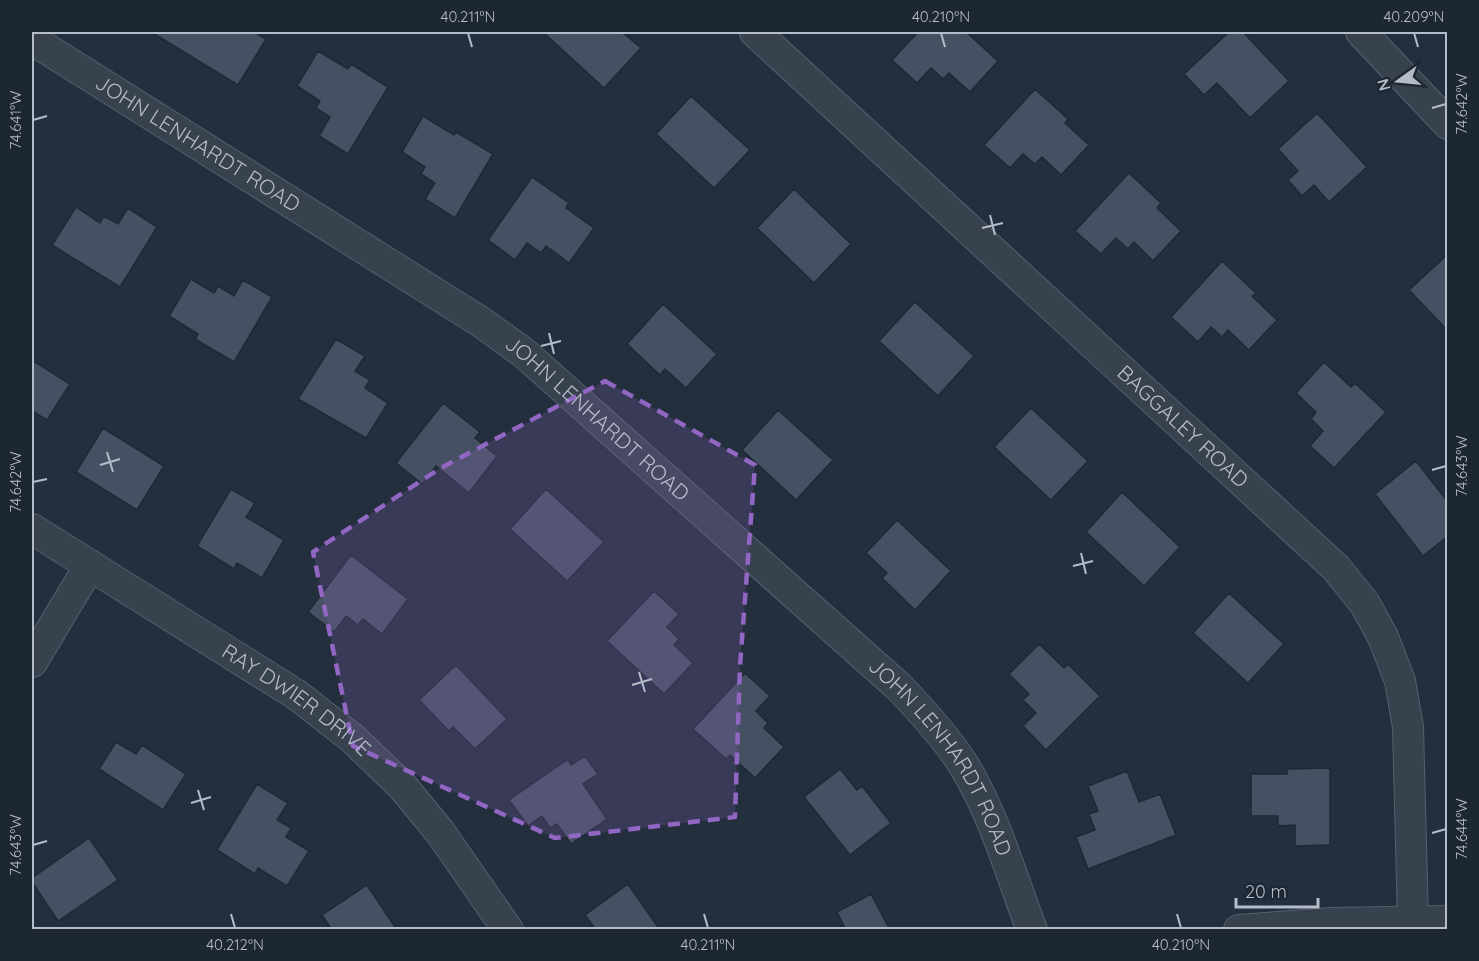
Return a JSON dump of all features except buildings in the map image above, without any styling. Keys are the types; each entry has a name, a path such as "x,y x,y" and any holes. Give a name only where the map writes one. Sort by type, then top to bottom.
{"street":[{"name":"BAGGALEY ROAD","path":"755,32 1336,568 1365,604 1383,637 1400,681 1408,727 1413,922"},
{"path":"1361,32 1448,124"},
{"name":"JOHN LENHARDT ROAD","path":"32,36 39,44 481,322 524,353 899,687 929,718 963,764 984,803 1032,930"},
{"name":"RAY DWIER DRIVE","path":"32,529 297,695 352,738 402,787 440,832 508,930"},
{"path":"32,662 90,565"},
{"path":"1239,930 1332,922 1448,921"}],"highlighted area":[{"path":"605,381 755,465 740,666 735,817 555,838 353,746 313,552 439,469"}]}
